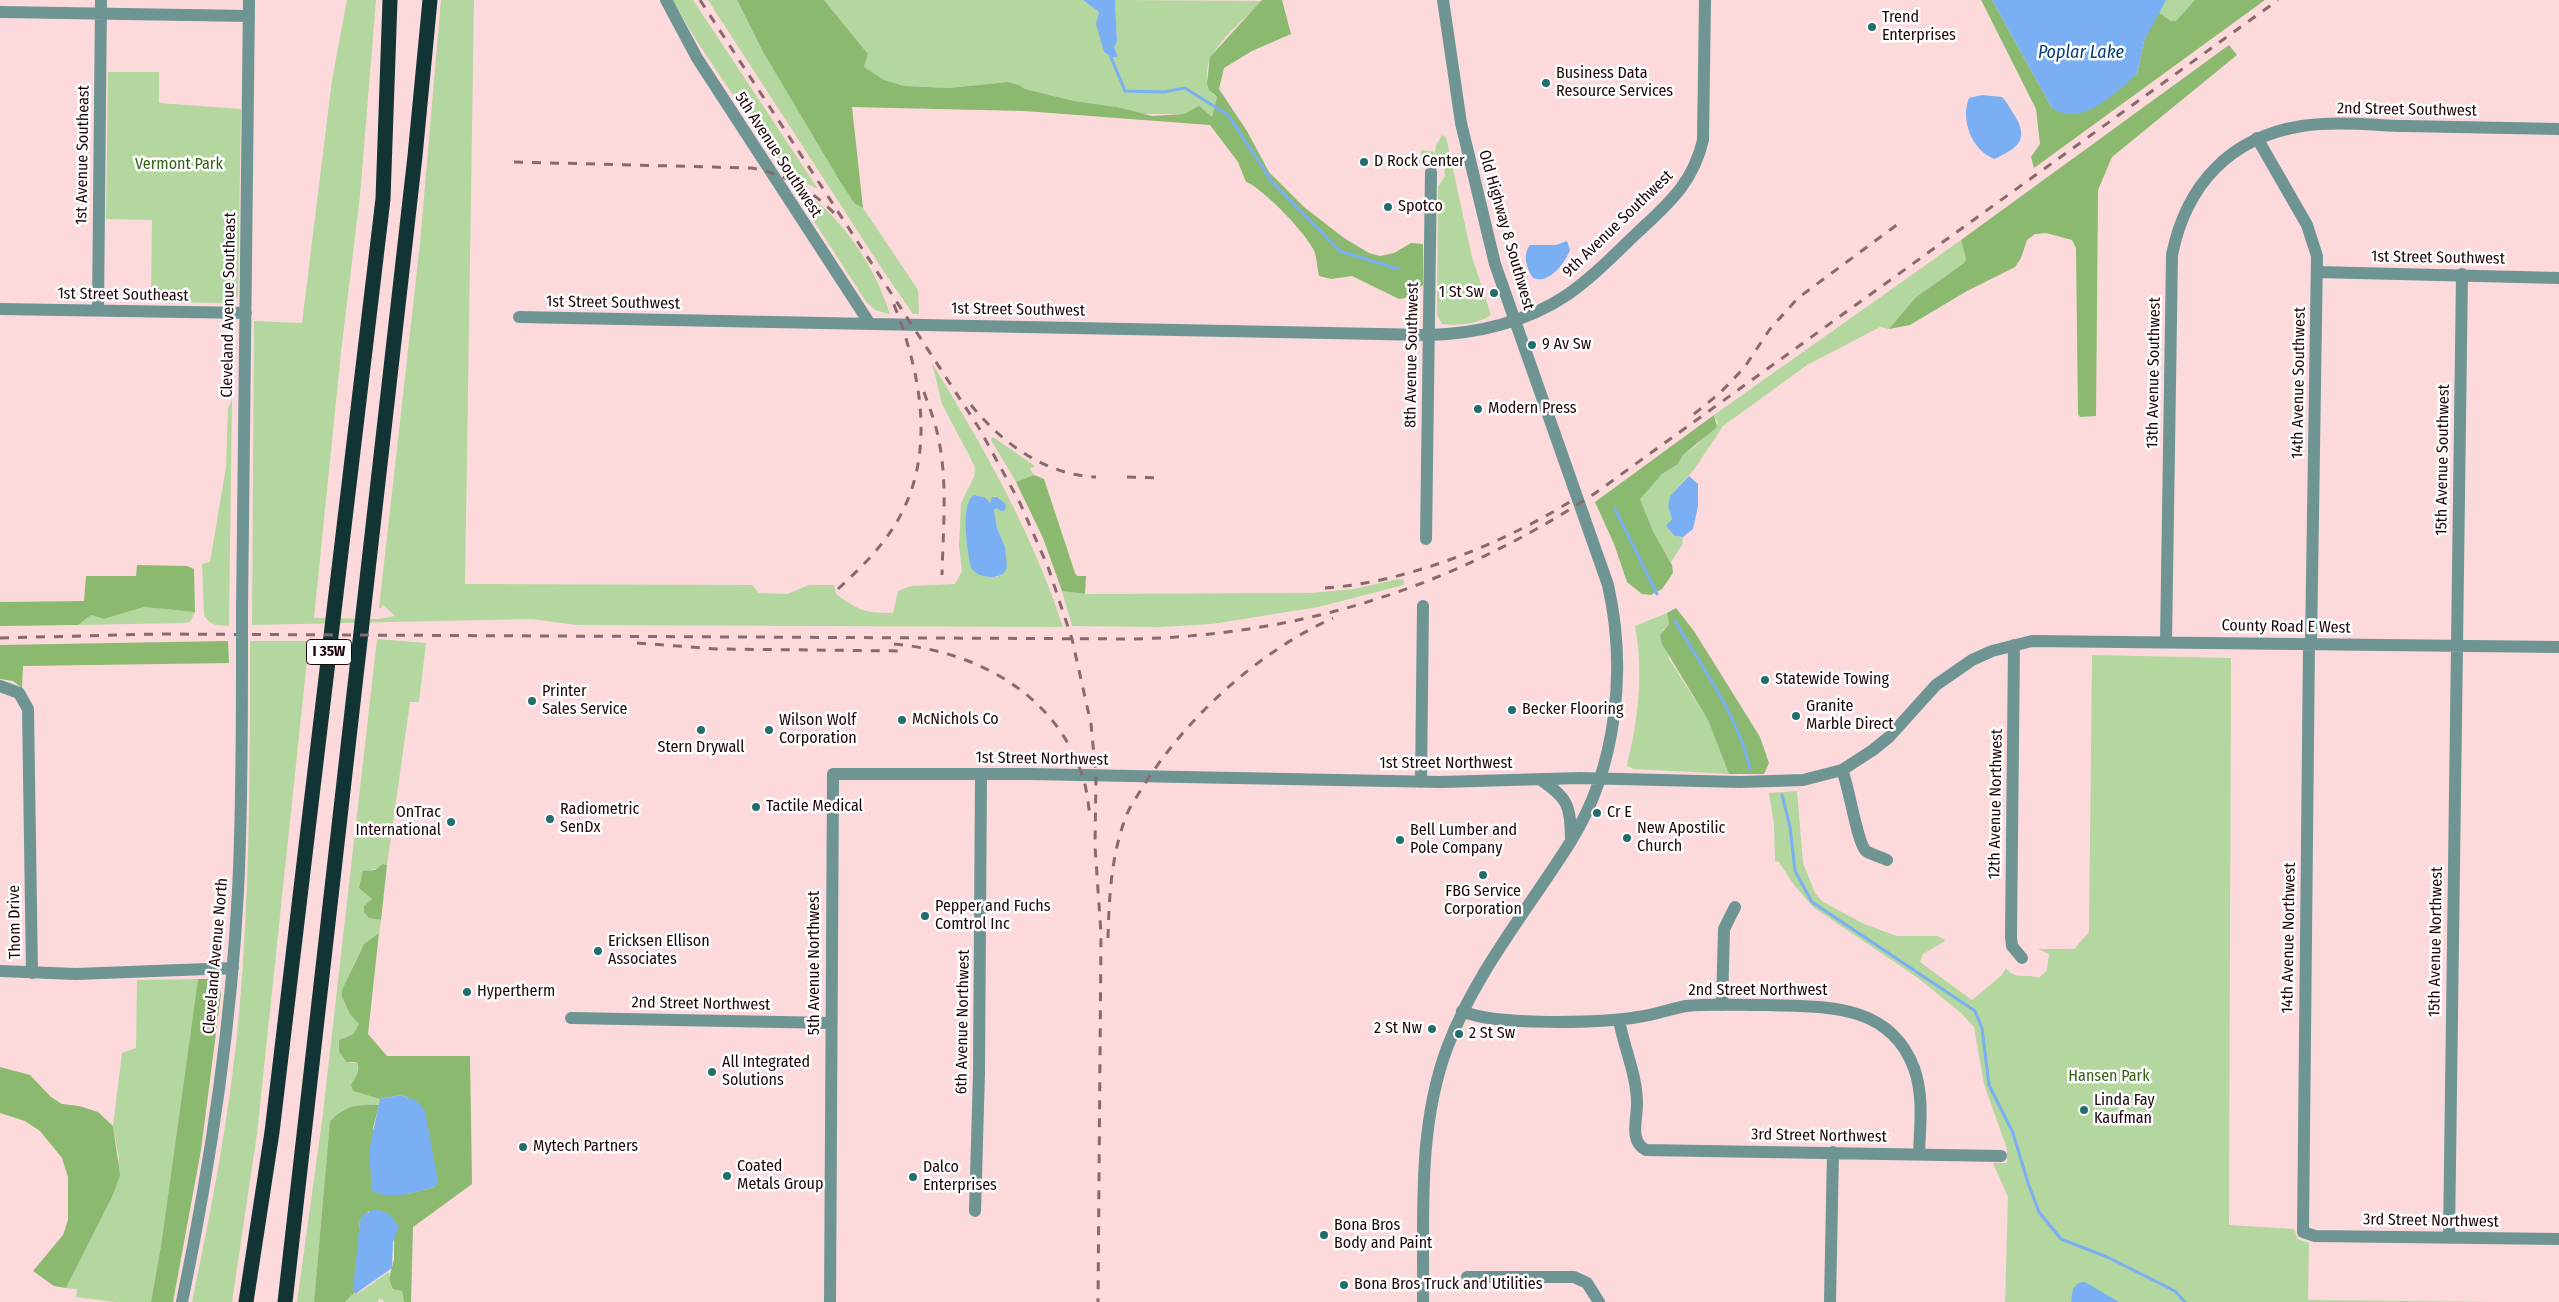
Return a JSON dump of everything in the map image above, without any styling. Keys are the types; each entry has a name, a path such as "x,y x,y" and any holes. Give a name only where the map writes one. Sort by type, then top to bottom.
{"highway":[{"name":"I 35W","path":"246,1302 272,1132 383,199 390,0"},
{"name":"I 35W","path":"285,1302 415,156 430,0"}],"street":[{"name":"1st Avenue Southeast","path":"98,310 101,0"},
{"name":"Cleveland Avenue Southeast","path":"242,610 249,0"},
{"name":"5th Avenue Southwest","path":"666,0 697,58 870,324"},
{"name":"Old Highway 8 Southwest","path":"1443,0 1452,73 1469,161 1495,264 1584,514 1608,585 1615,617 1618,651 1615,707 1600,779"},
{"name":"9th Avenue Southwest","path":"1514,320 1544,308 1576,288 1670,202 1688,180 1697,161 1703,140 1706,0"},
{"path":"0,12 249,16"},
{"name":"2nd Street Southwest","path":"2257,138 2282,130 2321,125 2559,129"},
{"name":"14th Avenue Southwest","path":"2257,138 2307,225 2315,243 2317,272 2310,644"},
{"name":"13th Avenue Southwest","path":"2166,642 2172,255 2182,217 2200,186 2227,157 2257,138"},
{"name":"8th Avenue Southwest","path":"1426,539 1431,172"},
{"name":"1st Street Southwest","path":"2317,272 2462,274 2559,278"},
{"name":"15th Avenue Southwest","path":"2456,646 2462,274"},
{"name":"1st Street Southeast","path":"0,309 246,313"},
{"name":"1st Street Southwest","path":"519,317 1429,335 1474,331 1514,320"},
{"path":"1421,782 1423,606"},
{"name":"Cleveland Avenue North","path":"182,1302 206,1177 220,1082 233,968 240,856 242,610"},
{"name":"County Road E West","path":"2014,645 2053,640 2559,647"},
{"name":"14th Avenue Northwest","path":"2303,1232 2310,644"},
{"name":"1st Street Northwest","path":"833,774 981,774 1421,782 1600,779 1780,782 1822,776 1842,770 1889,737 1922,700 1953,671 1992,651 2014,645"},
{"name":"12th Avenue Northwest","path":"2014,645 2011,937 2012,946 2022,958"},
{"name":"15th Avenue Northwest","path":"2449,1237 2456,646"},
{"name":"Thom Drive","path":"0,686 19,692 28,709 32,973 128,973 233,968"},
{"path":"1842,770 1848,784 1861,844 1868,852 1888,860"},
{"name":"5th Avenue Northwest","path":"830,1302 833,774"},
{"name":"6th Avenue Northwest","path":"975,1211 979,1073 981,774"},
{"path":"1423,1302 1424,1169 1428,1126 1438,1080 1462,1011 1496,952 1571,840 1600,779"},
{"path":"1541,780 1566,800 1570,811 1571,840"},
{"path":"1722,1005 1724,929 1735,907"},
{"path":"0,971 32,973"},
{"name":"2nd Street Northwest","path":"1462,1011 1485,1019 1619,1020 1686,1006 1842,1008 1863,1016 1888,1031 1905,1051 1918,1081 1920,1097 1919,1154"},
{"name":"2nd Street Northwest","path":"571,1018 831,1023"},
{"name":"3rd Street Northwest","path":"1619,1020 1635,1084 1637,1103 1635,1136 1638,1145 1651,1150 2001,1156"},
{"path":"1830,1302 1833,1152"},
{"name":"3rd Street Northwest","path":"2303,1232 2315,1236 2559,1239"},
{"path":"1467,1276 1574,1277 1587,1283 1599,1302"}],"green space":[{"path":"347,0 376,0 360,196 341,352 314,618 378,619 395,616 383,605 379,608 420,243 441,0 474,0 465,584 752,585 759,593 787,594 809,585 834,585 836,594 863,610 893,613 898,591 911,586 955,584 962,571 959,546 961,503 974,477 975,467 942,404 932,363 988,459 1022,524 1051,592 1063,627 577,625 531,619 252,625 254,321 302,323 332,80","holes":["995,496 1006,504 1001,511 996,508 994,510 997,528 1005,547 998,577 982,576 967,541 969,502 986,498 990,503"]},
{"path":"672,0 693,0 818,189 785,172 698,43"},
{"path":"708,0 737,0 762,50 855,204 863,208 918,290 919,314 913,314 884,272"},
{"path":"737,0 824,0 868,54 864,67 884,80 904,86 949,88 1008,82 1025,89 1074,101 1117,107 1152,116 1184,114 1199,106 1212,117 1217,97 1209,90 1207,83 1210,57 1262,0 1282,0 1291,34 1252,51 1224,68 1219,89 1247,131 1269,172 1304,207 1344,238 1369,253 1380,256 1394,253 1411,243 1423,244 1423,285 1405,298 1399,299 1352,276 1331,279 1319,276 1315,253 1304,236 1274,202 1246,182 1238,162 1210,125 1024,111 852,107 863,208 855,204 841,183 762,50"},
{"path":"824,0 1083,0 1099,12 1097,20 1104,52 1111,57 1118,57 1114,47 1117,42 1115,0 1262,1 1212,55 1208,66 1207,78 1210,90 1217,97 1212,117 1197,108 1184,114 1140,114 1117,107 1074,101 1025,89 1008,82 949,88 904,86 883,80 864,67 868,54"},
{"path":"1981,0 1992,0 2052,108 2097,105 2137,74 2144,41 2158,12 2171,21 2176,21 2195,0 2265,0 2034,168 2031,157 2040,144 2036,109"},
{"path":"2166,0 2195,0 2176,21 2171,21 2158,12"},
{"path":"2229,45 2237,55 2112,157 2098,190 2096,416 2080,417 2078,414 2076,248 2072,240 2046,233 2035,234 2027,240 2021,258 2015,267 1967,291 1910,325 1889,329 1915,298 1964,263 1966,259 1961,240"},
{"name":"Vermont Park","path":"108,72 159,72 159,103 241,109 238,296 234,303 151,302 152,220 106,219"},
{"path":"1442,135 1446,137 1472,257 1491,315 1467,324 1442,324 1437,315 1438,187 1445,176 1444,166 1438,160 1431,158 1424,160 1418,166 1422,150 1435,152 1436,145"},
{"path":"788,181 822,206 851,238 874,275 890,314 877,311 867,303"},
{"path":"1961,240 1966,259 1964,263 1915,298 1889,329 1880,327 1807,365 1723,426 1693,471 1670,496 1668,506 1672,519 1669,522 1675,536 1683,537 1682,545 1671,562 1653,531 1640,499 1644,492 1662,474 1678,464 1683,455 1697,445 1718,423 1714,415"},
{"path":"232,399 229,626 211,623 204,615 202,564 210,562 226,467 228,408"},
{"path":"1714,415 1717,427 1683,455 1678,464 1662,474 1640,499 1653,531 1672,565 1673,573 1662,589 1651,595 1642,594 1627,582 1614,544 1595,502"},
{"path":"993,437 1035,466 1030,469 1034,475 1016,482 991,440"},
{"path":"1034,475 1044,479 1075,573 1077,576 1086,576 1085,594 1062,591 1043,538 1016,482"},
{"path":"137,565 187,566 194,569 195,612 144,607 104,619 91,615 78,625 0,626 0,602 84,601 86,576 136,576"},
{"path":"1398,579 1404,580 1404,585 1318,607 1212,624 1159,627 1072,626 1062,591 1085,594 1311,593 1354,589"},
{"path":"144,607 195,612 190,622 184,623 78,625 91,615 104,619"},
{"path":"1676,608 1694,631 1760,737 1769,763 1764,774 1729,774 1708,720 1662,644 1660,635 1669,624 1667,613"},
{"path":"1667,613 1669,624 1662,631 1669,659 1708,720 1729,774 1634,769 1627,766 1639,696 1638,644 1635,626"},
{"path":"377,639 426,643 419,702 410,702 387,865 383,864 380,868 369,870 362,890 372,899 364,906 369,918 381,920 379,933 362,948 350,973 343,994 346,1006 359,1024 353,1034 342,1038 350,1063 357,1062 358,1065 357,1074 351,1085 353,1091 380,1099 379,1105 353,1107 341,1112 330,1121 314,1302 297,1302 322,1121"},
{"path":"228,641 229,663 23,666 22,688 13,681 0,679 0,645"},
{"path":"250,641 309,641 257,1134 232,1302 192,1302 220,1159 239,1015 247,875"},
{"name":"Hansen Park","path":"2092,655 2231,658 2229,1225 2294,1229 2298,1239 2309,1243 2308,1300 2498,1302 2005,1302 2008,1197 1993,1163 2007,1163 2007,1149 1984,1084 1974,1027 1961,1013 1918,978 1813,907 1794,885 1779,862 1775,861 1774,825 1769,793 1797,791 1803,863 1815,893 1823,902 1864,924 1897,936 1937,936 1944,939 1945,941 1923,954 1920,962 1972,1000 2001,976 2006,968 2017,976 2039,978 2047,970 2049,954 2038,949 2074,949 2089,932"},
{"path":"383,864 387,865 381,920 369,918 364,912 364,906 372,899 359,888 363,871 375,870"},
{"path":"379,933 368,1034 387,1056 470,1056 472,1184 413,1227 411,1302 404,1302 402,1291 393,1289 389,1279 394,1259 394,1237 369,1211 360,1220 354,1293 345,1302 314,1302 330,1121 341,1112 353,1107 379,1105 373,1128 407,1194 435,1187 409,1098 400,1095 380,1099 353,1091 351,1085 358,1071 357,1062 346,1062 339,1051 339,1040 353,1034 359,1024 350,1014 342,997 342,990 364,944"},
{"path":"198,979 161,1246 151,1302 115,1302 76,1297 77,1289 66,1288 112,1197 119,1158 113,1126 122,1053 136,1048 137,980"},
{"path":"198,979 211,979 219,988 221,994 201,1150 173,1302 151,1302 161,1246"},
{"path":"0,1067 30,1075 51,1097 62,1104 79,1106 98,1112 113,1126 120,1175 112,1197 66,1288 54,1286 33,1271 63,1235 68,1220 68,1177 62,1158 40,1131 25,1121 0,1113"},
{"path":"389,1272 389,1279 397,1290 402,1291 404,1302 384,1302 382,1299 379,1299 378,1302 345,1302 354,1293 361,1291"}],"water":[{"path":"1083,0 1115,0 1117,42 1114,47 1118,57 1111,57 1104,52 1096,24 1099,12"},
{"name":"Poplar Lake","path":"1992,0 2166,0 2144,41 2137,74 2098,106 2075,114 2063,113 2052,108"},
{"path":"1982,95 2002,97 2015,116 2021,132 2021,138 2014,148 1994,159 1986,155 1974,142 1967,125 1966,116 1969,98"},
{"path":"1567,241 1570,250 1556,272 1545,278 1533,278 1526,262 1526,253 1530,245 1556,245"},
{"path":"1689,476 1698,484 1698,506 1693,529 1683,537 1675,536 1666,526 1672,519 1668,506 1670,496"},
{"path":"974,495 986,498 990,503 992,497 997,497 1006,504 1005,510 1001,511 996,508 994,510 997,528 1005,547 1007,566 1002,575 993,577 983,576 971,568 966,518 969,500"},
{"path":"400,1095 417,1101 425,1111 438,1181 435,1187 403,1195 379,1194 372,1191 369,1151 380,1099"},
{"path":"377,1209 389,1214 399,1226 393,1242 392,1268 355,1294 353,1289 360,1220 364,1214"},
{"path":"2085,1282 2119,1302 2071,1302 2073,1289 2078,1283"}],"waterway":[{"path":"1111,57 1125,91 1163,92 1185,88 1228,115 1273,183 1340,251 1398,269"},
{"path":"1615,509 1657,594"},
{"path":"1675,621 1728,711 1737,730 1750,769"},
{"path":"1782,795 1790,827 1795,871 1812,902 1975,1011 1982,1028 1989,1085 2013,1133 2039,1212 2061,1239 2107,1257 2175,1291 2185,1302"}],"railway":[{"path":"700,0 979,428 1020,503 1048,567 1072,639 1091,724 1096,776 1095,846 1101,934 1098,1302"},
{"path":"0,638 158,634 1133,639 1196,635 1257,628 1316,616 1374,600 1431,580 1486,555 1540,527 1594,494 2278,0"},
{"path":"514,162 752,168 775,174 797,184 834,213"},
{"path":"1694,414 1720,393 1744,368 1770,329 1798,298 1898,224"},
{"path":"838,589 878,548 901,514 913,485 919,455 921,424 913,362 893,302"},
{"path":"924,392 937,430 943,470 942,575"},
{"path":"971,405 996,432 1026,454 1059,470 1077,475 1096,477"},
{"path":"1127,477 1160,478"},
{"path":"1325,588 1356,585 1389,578 1455,558 1519,530 1576,498"},
{"path":"1108,938 1112,879 1120,836 1130,807 1162,759 1203,711 1227,688 1278,649 1305,632 1333,618"},
{"path":"637,643 717,649 904,651"},
{"path":"894,644 924,648 954,656 982,667 1008,681 1032,699 1053,721 1069,746 1084,780 1090,816"}],"place":[{"name":"Trend Enterprises","path":"1872,27"},
{"name":"Business Data Resource Services","path":"1546,83"},
{"name":"D Rock Center","path":"1364,162"},
{"name":"Spotco","path":"1388,207"},
{"name":"1 St Sw","path":"1494,293"},
{"name":"9 Av Sw","path":"1532,345"},
{"name":"Modern Press","path":"1478,409"},
{"name":"Statewide Towing","path":"1765,680"},
{"name":"Printer Sales Service","path":"532,701"},
{"name":"Becker Flooring","path":"1512,710"},
{"name":"Granite Marble Direct","path":"1796,716"},
{"name":"McNichols Co","path":"902,720"},
{"name":"Stern Drywall","path":"701,730"},
{"name":"Wilson Wolf Corporation","path":"769,730"},
{"name":"Tactile Medical","path":"756,807"},
{"name":"Cr E","path":"1597,813"},
{"name":"Radiometric SenDx","path":"550,819"},
{"name":"OnTrac International","path":"451,822"},
{"name":"New Apostilic Church","path":"1627,838"},
{"name":"Bell Lumber and Pole Company","path":"1400,840"},
{"name":"FBG Service Corporation","path":"1483,875"},
{"name":"Pepper and Fuchs Comtrol Inc","path":"925,916"},
{"name":"Ericksen Ellison Associates","path":"598,951"},
{"name":"Hypertherm","path":"467,992"},
{"name":"2 St Nw","path":"1432,1029"},
{"name":"2 St Sw","path":"1459,1034"},
{"name":"All Integrated Solutions","path":"712,1072"},
{"name":"Linda Fay Kaufman","path":"2084,1110"},
{"name":"Mytech Partners","path":"523,1147"},
{"name":"Coated Metals Group","path":"727,1176"},
{"name":"Dalco Enterprises","path":"913,1177"},
{"name":"Bona Bros Body and Paint","path":"1324,1235"},
{"name":"Bona Bros Truck and Utilities","path":"1344,1285"}]}
